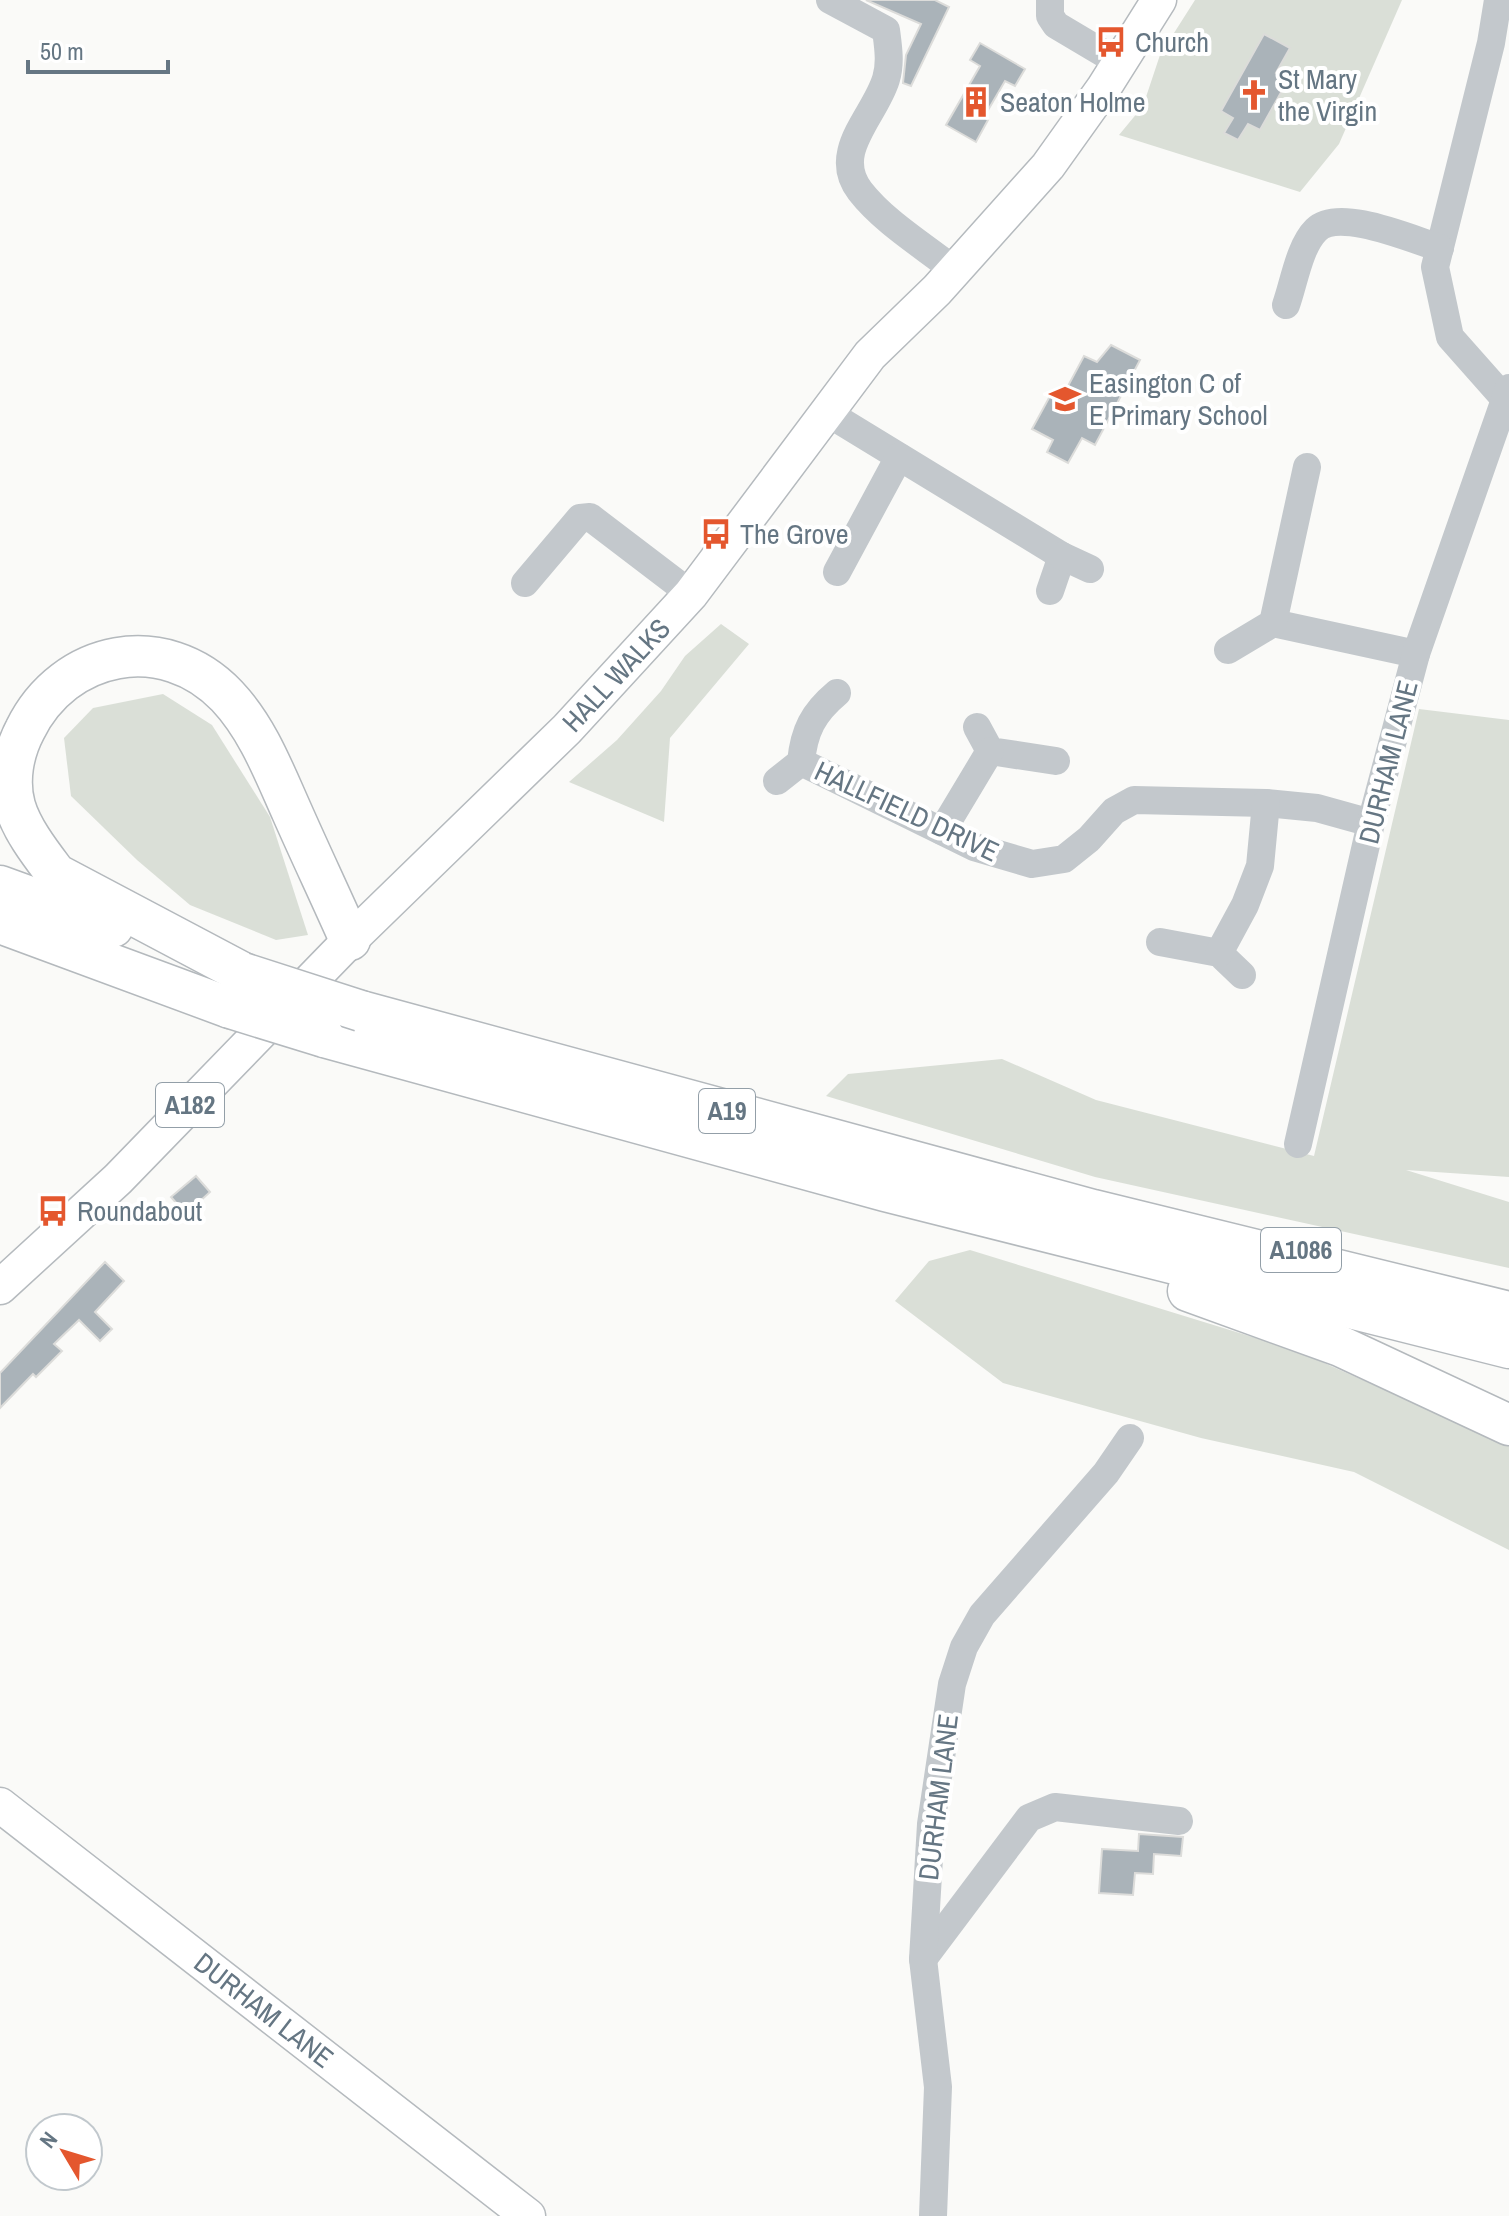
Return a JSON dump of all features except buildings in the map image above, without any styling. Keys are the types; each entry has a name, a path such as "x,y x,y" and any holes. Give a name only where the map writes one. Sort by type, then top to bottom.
{"highway":[{"path":"236,990 56,874 38,851 15,807 12,775 17,746 32,715 68,675 102,660 139,656 183,664 226,695 260,741 350,940"},
{"name":"A19","path":"0,886 236,990 324,1037 885,1191 1509,1348"},
{"name":"A19","path":"0,923 236,990 361,1011 1093,1210 1509,1312"},
{"path":"0,938 236,990"},
{"path":"885,1191 1095,1265 1198,1294 1340,1346 1509,1425"},
{"name":"A1086","path":"1093,1210 1509,1291"}],"main road":[{"name":"HALL WALKS","path":"0,1287 118,1179 350,940 556,740 691,594 870,355 954,270 1048,166 1120,63 1159,0"},
{"name":"DURHAM LANE","path":"0,1805 528,2216"}],"street":[{"path":"830,0 886,30 889,58 886,79 849,154 851,177 870,202 954,270"},
{"path":"1050,0 1050,16 1056,25 1120,63"},
{"path":"1498,0 1491,43 1435,267 1450,337 1507,393"},
{"path":"1286,305 1305,249 1316,229 1333,222 1363,223 1440,248"},
{"name":"DURHAM LANE","path":"1298,1144 1371,823 1416,654 1507,393"},
{"path":"826,412 1062,556 1090,569"},
{"path":"837,572 899,457"},
{"path":"1273,623 1307,467"},
{"path":"525,583 580,518 590,517 691,594"},
{"path":"1050,591 1062,556"},
{"path":"1228,650 1273,623 1416,654"},
{"name":"HALLFIELD DRIVE","path":"777,781 801,762 804,735 819,708 837,693"},
{"path":"942,831 984,739 1056,761"},
{"name":"HALLFIELD DRIVE","path":"801,762 1003,858 1032,864 1064,859 1089,839 1114,811 1134,800 1266,803 1317,808 1371,823"},
{"path":"1219,953 1245,905 1260,866 1266,803"},
{"path":"1160,942 1219,953 1242,975"},
{"name":"DURHAM LANE","path":"933,2216 938,2087 923,1959 931,1824 952,1684 964,1647 982,1615 1106,1473 1130,1438"},
{"path":"923,1959 1029,1818 1055,1807 1179,1821"}],"shaded area":[{"path":"1195,0 1402,0 1339,144 1300,192 1119,135 1143,106 1160,55"},
{"path":"721,624 749,644 670,738 664,822 569,782 617,740 661,691 685,656"},
{"path":"163,694 212,725 270,817 308,935 276,940 190,905 137,860 71,796 64,738 93,708"},
{"path":"1419,709 1509,720 1509,1177 1406,1170 1509,1202 1509,1268 1095,1177 826,1096 848,1074 1002,1059 1096,1100 1314,1156"},
{"path":"970,1250 1295,1350 1509,1445 1509,1550 1354,1472 1201,1438 1003,1383 895,1301 929,1261"}],"place":[{"name":"Church","path":"1111,42"},
{"name":"St Mary the Virgin","path":"1254,95"},
{"name":"Seaton Holme","path":"976,102"},
{"name":"Easington C of E Primary School","path":"1065,399"},
{"name":"The Grove","path":"716,534"},
{"name":"Roundabout","path":"53,1211"}]}
